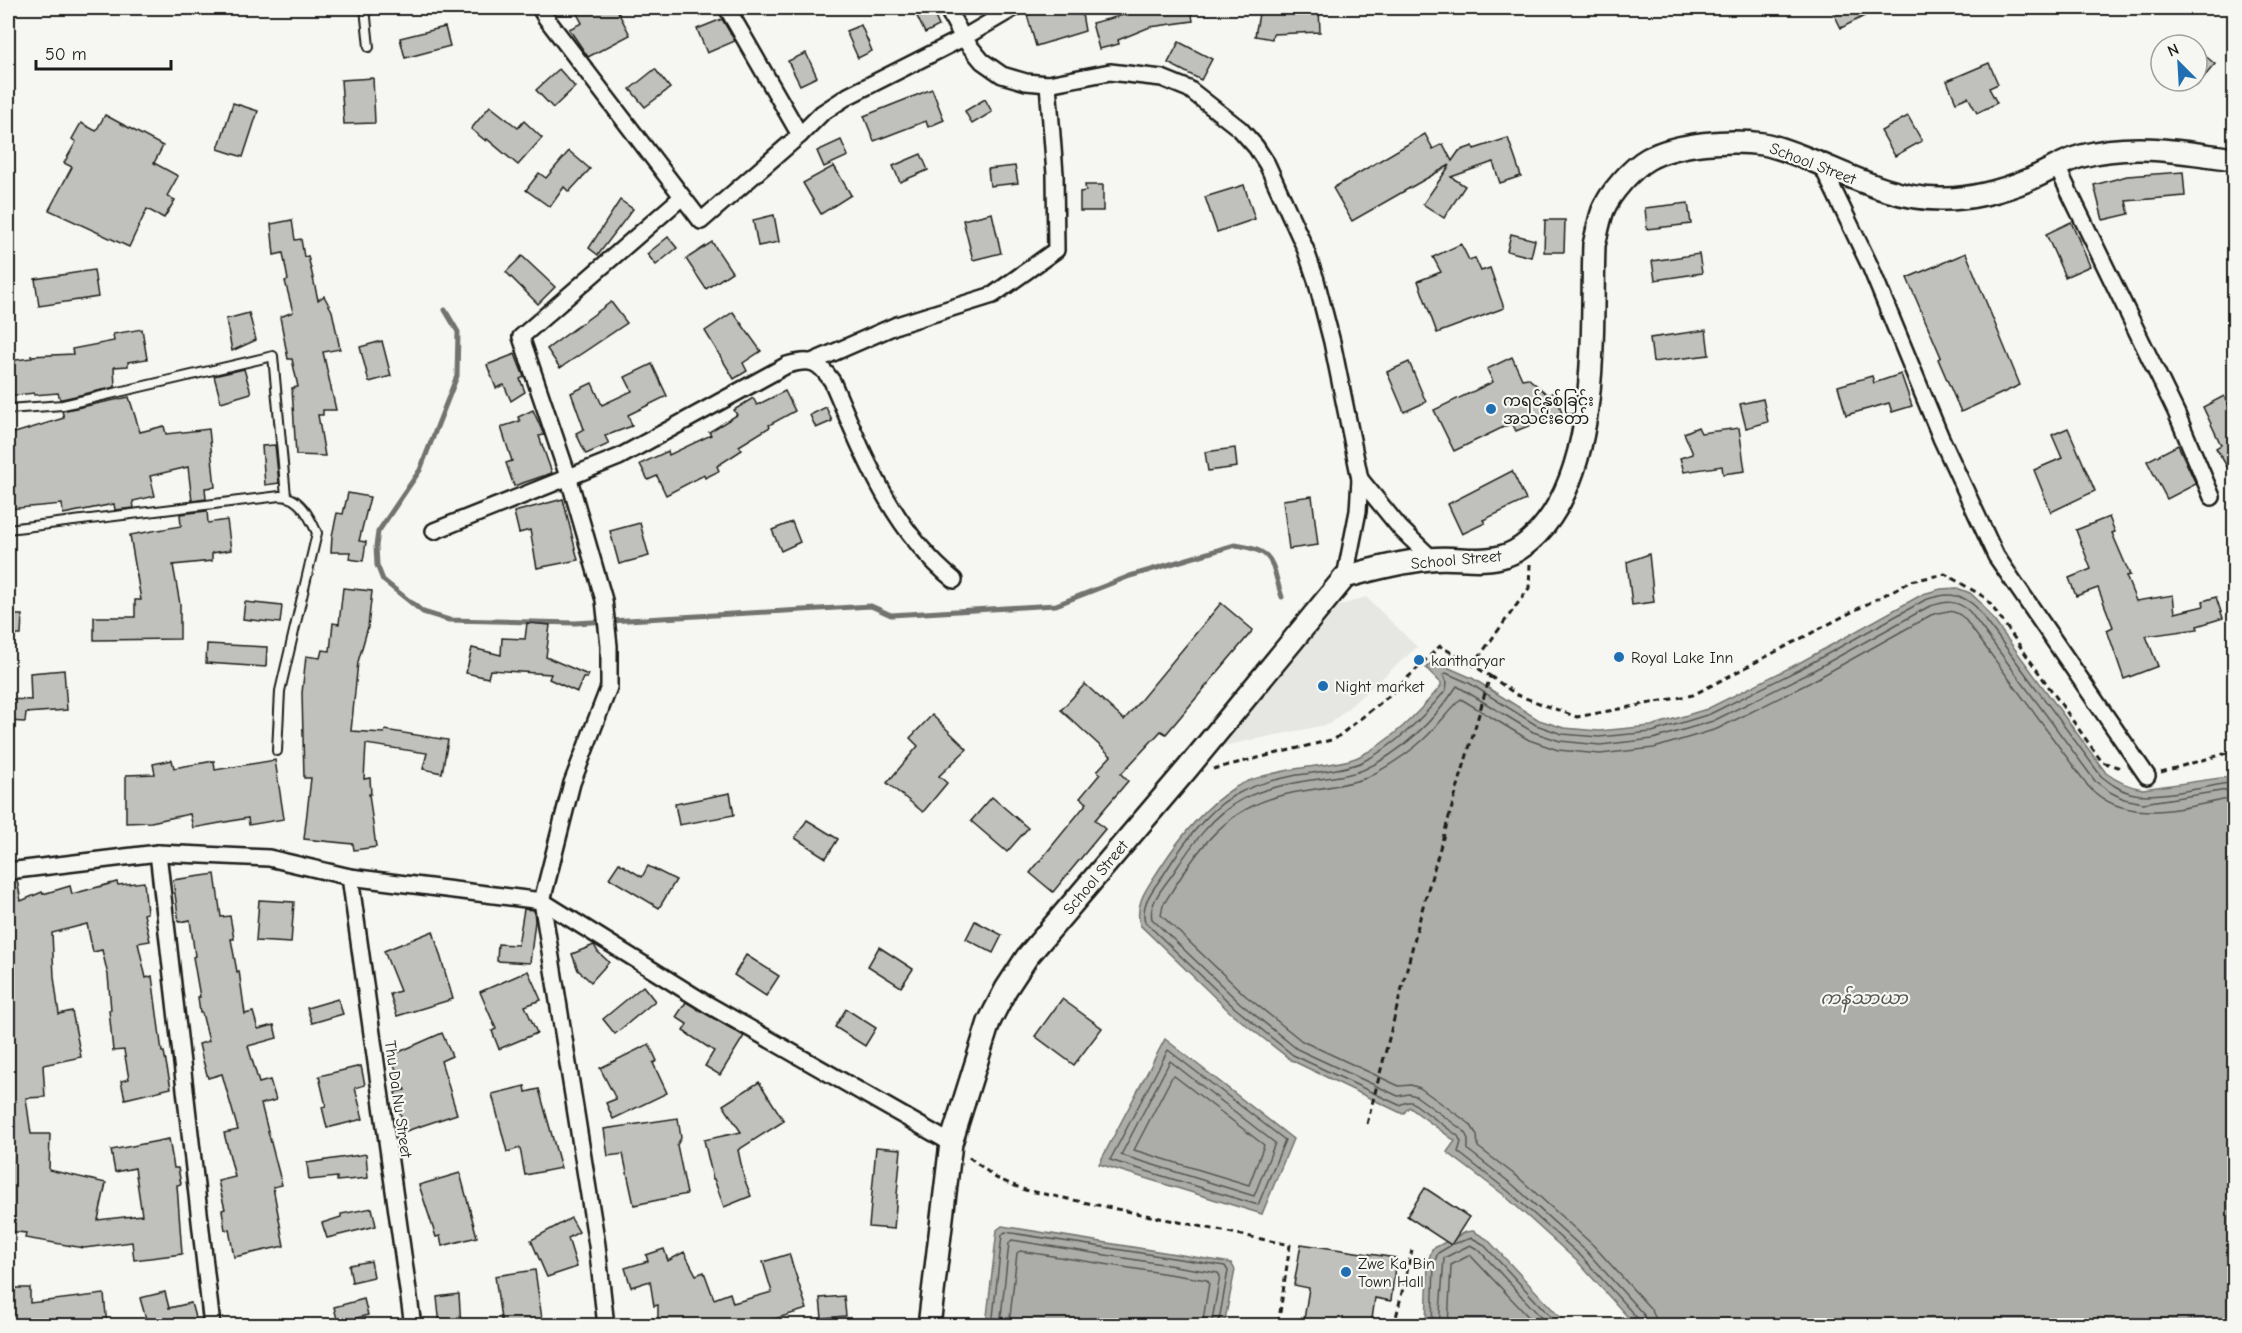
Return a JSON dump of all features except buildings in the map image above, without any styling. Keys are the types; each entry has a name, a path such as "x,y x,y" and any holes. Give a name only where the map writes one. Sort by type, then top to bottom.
{"street":[{"path":"540,8 701,221 822,113 848,96 963,38 1014,8"},
{"path":"727,8 800,135"},
{"path":"947,8 963,38 982,62 1002,75 1026,82 1048,84 1110,72 1162,78 1189,89 1240,129 1256,147 1305,248 1332,342 1360,478 1358,511 1345,577"},
{"path":"812,362 897,325 993,295 1056,250 1055,174 1048,84"},
{"name":"School Street","path":"929,1326 951,1143 989,1022 1006,989 1027,957 1187,769 1345,577 1384,566 1432,558 1466,560 1506,556 1521,549 1548,523 1566,492 1583,437 1590,371 1594,245 1604,208 1616,188 1646,159 1671,150 1704,144 1764,144 1821,164 1856,180 1912,197 1940,200 1965,198 2026,181 2079,156 2111,150 2142,147 2235,159"},
{"path":"1821,164 1870,266 1941,438 1996,556 2147,776"},
{"path":"2057,167 2176,412 2212,497"},
{"path":"606,1326 597,1245 542,901 572,783 609,687 609,646 604,600 569,478 521,337 682,197"},
{"path":"434,531 619,457 787,365 801,361 812,362 824,369 832,381 872,474 911,537 935,565 954,580"},
{"path":"1360,478 1400,528 1432,558"},
{"path":"8,872 158,853 269,858 350,877 542,901 707,1004 951,1143"},
{"path":"158,853 212,1326"},
{"name":"Thu Da Nu Street","path":"350,877 413,1326"}],"lane":[{"path":"365,8 369,47"},
{"path":"8,409 63,405 273,356 286,496"},
{"path":"8,529 286,496 306,510 317,533 280,691 277,751"}],"path":[{"path":"1473,665 1529,588 1532,540"},
{"path":"1187,769 1201,772 1335,739 1389,696 1440,646 1473,665 1516,695 1577,717 1693,695 1911,581 1945,574 1986,598 2102,762 2147,776 2235,751"},
{"path":"1367,1124 1424,900 1490,676"},
{"path":"951,1143 996,1178 1025,1190 1290,1245 1278,1326"},
{"path":"1395,1326 1412,1250"}],"shaded area":[{"name":"Night market","path":"1366,597 1417,647 1330,724 1222,746 1336,607"}],"water":[{"name":"ကန်သာယာ","path":"1957,588 1970,593 1981,603 2110,776 2143,789 2234,776 2234,1325 1635,1325 1578,1262 1504,1195 1447,1152 1455,1141 1409,1107 1403,1114 1291,1060 1231,1013 1140,925 1139,909 1147,888 1184,834 1202,814 1234,788 1248,781 1280,772 1336,763 1370,751 1413,717 1441,686 1441,683 1426,668 1433,661 1472,678 1539,720 1564,728 1599,731 1651,726 1707,709 1799,663 1923,594"},
{"path":"1165,1039 1293,1139 1262,1214 1099,1164"},
{"path":"1002,1226 1231,1263 1235,1270 1224,1325 986,1325 997,1230"},
{"path":"1473,1231 1487,1239 1567,1325 1426,1326 1428,1262 1432,1249 1465,1232"}],"waterway":[{"path":"445,310 458,332 457,376 420,470 378,532 376,546 377,565 383,580 423,612 449,620 575,623 871,606 891,615 1056,605 1130,576 1235,545 1249,547 1270,560 1282,597"}],"place":[{"name":"ကရင်နှစ်ခြင်း အသင်းတော်","path":"1491,409"},
{"name":"Royal Lake Inn","path":"1619,657"},
{"name":"kantharyar","path":"1419,660"},
{"name":"Night market","path":"1323,686"},
{"name":"Zwe Ka Bin Town Hall","path":"1346,1272"}]}
